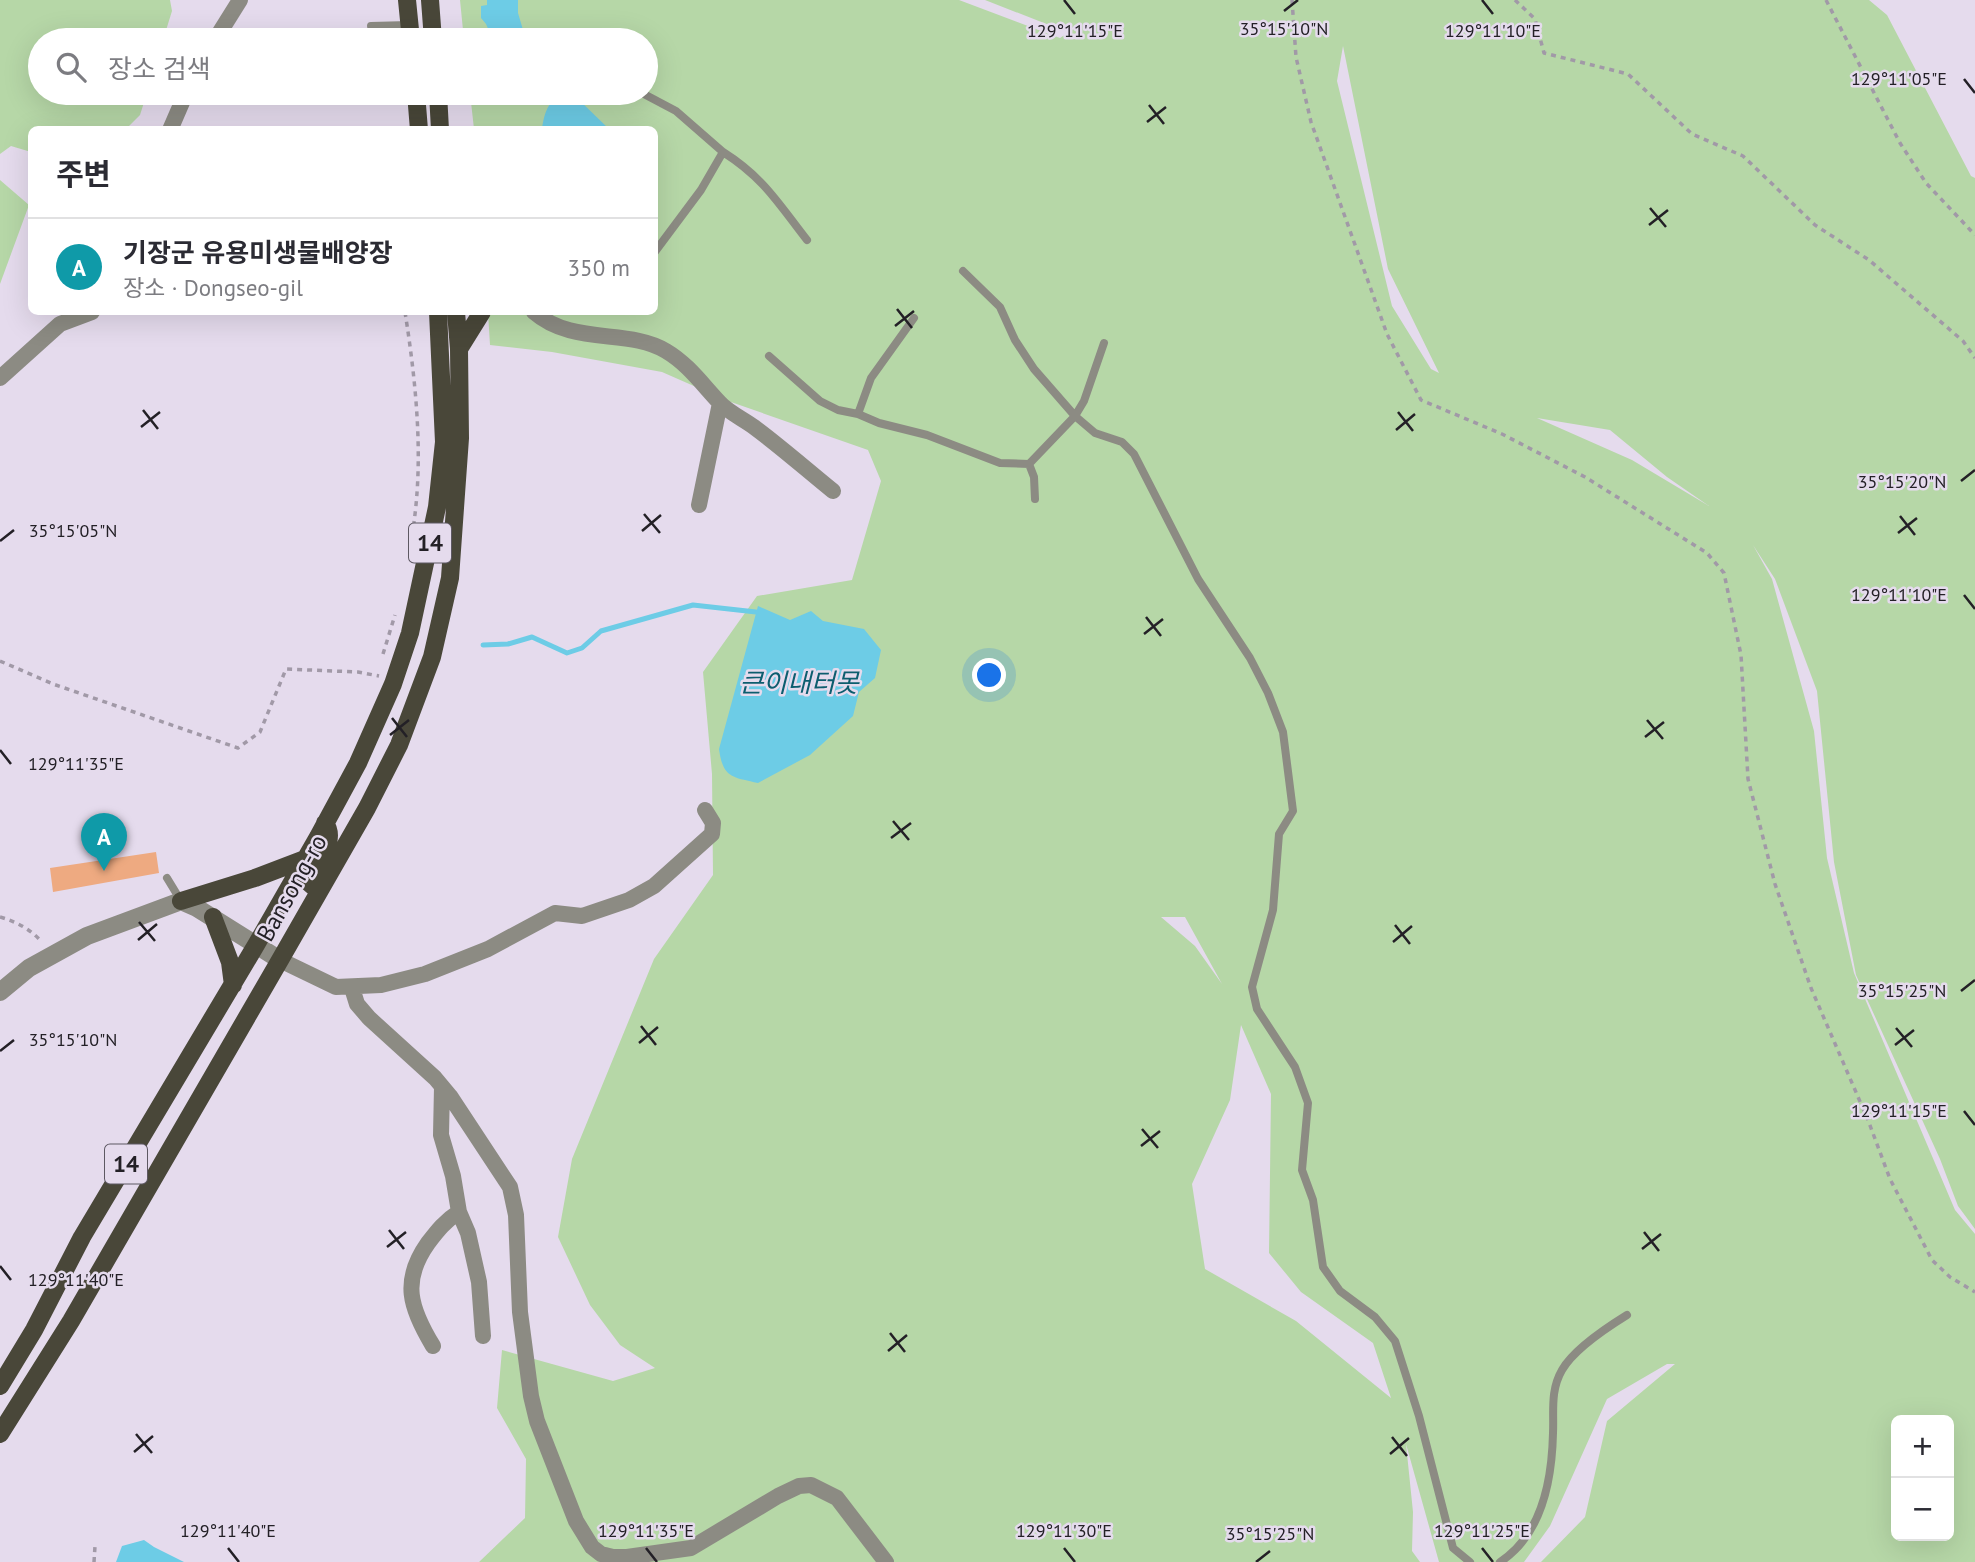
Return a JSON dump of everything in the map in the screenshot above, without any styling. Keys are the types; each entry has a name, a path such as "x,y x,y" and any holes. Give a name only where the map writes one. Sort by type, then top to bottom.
{"main road":[{"path":"407,0 410,28"},
{"path":"430,0 432,28"},
{"path":"417,105 419,126"},
{"path":"439,105 440,126"},
{"name":"Bansong-ro","path":"0,1386 34,1330 82,1237 257,945 358,763 393,684 411,633 437,507 444,442 438,315"},
{"name":"Bansong-ro","path":"0,1434 71,1321 388,769 432,657 450,578 460,438 456,315"},
{"path":"459,349 480,315"},
{"path":"321,886 315,888 308,882 330,841 329,829 325,823"},
{"path":"181,901 305,859"},
{"path":"213,917 230,962 233,985"}],"street":[{"path":"222,28 240,0"},
{"path":"172,126 181,105"},
{"path":"0,378 60,324 84,315"},
{"path":"538,315 545,321 569,330 645,342 664,349 712,391 720,404 755,428 833,491"},
{"path":"699,505 720,404"},
{"path":"0,992 29,968 87,936 181,901 213,917 280,960 336,987 381,985 452,964 488,949 555,913 582,916 629,900 654,886 712,834 713,823 705,810"},
{"path":"352,988 357,1004 369,1018 442,1087 510,1187 516,1215 521,1323 531,1396 537,1421 576,1521 592,1547 601,1554 627,1558 691,1548 778,1496 799,1486 811,1485 837,1498 886,1562"},
{"path":"442,1087 441,1135 479,1282 484,1336"},
{"path":"433,1346 410,1292 413,1272 419,1256 443,1222 459,1212"}],"lane":[{"path":"371,26 384,28"},
{"path":"658,101 676,111 769,188 807,240"},
{"path":"658,248 701,190 723,152"},
{"path":"962,271 1000,306 1015,340 1034,369 1075,416 1095,433 1122,442 1135,454 1198,579 1250,658 1268,693 1283,732 1293,811 1279,834 1273,911 1252,987 1257,1009 1295,1067 1308,1103 1302,1170 1313,1200 1323,1267 1340,1291 1375,1317 1395,1341 1419,1416 1453,1548 1470,1562"},
{"path":"858,414 871,378 914,318"},
{"path":"769,356 820,401 838,410 927,435 1000,463 1029,464 1075,416 1084,401 1104,342"},
{"path":"1029,464 1034,477 1035,499"},
{"path":"167,878 181,901"},
{"path":"1500,1562 1523,1542 1534,1524 1550,1477 1552,1393 1562,1369 1599,1332 1627,1315"}],"path":[{"path":"1292,0 1296,57 1311,122 1387,334 1421,400 1502,434 1585,477 1707,553 1724,573 1741,655 1748,779 1775,884 1811,988 1868,1120 1890,1179 1932,1260 1950,1277 1975,1292"},
{"path":"1515,0 1535,19 1544,53 1628,74 1692,134 1743,156 1815,225 1870,260 1963,341 1975,358"},
{"path":"1826,0 1900,143 1926,183 1975,235"},
{"path":"405,315 414,367 418,469 418,494 412,536"},
{"path":"381,662 396,611"},
{"path":"0,661 53,684 238,748 260,732 286,669 358,671 377,675"},
{"path":"0,917 34,933 52,954"},
{"path":"94,1562 95,1546"}],"green space":[{"path":"0,0 170,0 172,11 167,28 28,28 28,105 143,105 140,115 129,126 28,126 28,151 11,146 0,154"},
{"path":"460,0 959,0 1060,38 1075,28 1049,25 985,0 1869,0 1887,15 1971,176 1975,178 1975,1229 1958,1206 1940,1159 1856,975 1834,862 1817,691 1775,579 1753,545 1772,579 1814,731 1827,858 1854,973 1955,1210 1975,1234 1975,1562 1541,1562 1585,1517 1607,1421 1675,1364 1667,1364 1607,1399 1550,1526 1524,1562 1439,1562 1406,1444 1413,1512 1412,1551 1420,1562 479,1562 525,1518 526,1459 497,1408 502,1350 613,1381 655,1368 620,1345 590,1305 558,1237 572,1159 654,959 713,875 712,774 703,672 757,596 852,580 881,481 868,450 728,401 662,372 552,352 490,345 488,315 658,315 658,126 474,126 471,105 658,105 658,28 463,28","holes":["1343,46 1388,269 1439,373 1431,369 1392,306 1337,81","1537,418 1610,430 1667,477 1709,506 1632,460","1161,917 1185,917 1222,984 1195,946","1241,1025 1271,1094 1269,1253 1301,1292 1373,1343 1391,1398 1296,1321 1205,1269 1192,1184 1230,1100"]},
{"path":"0,180 28,204 28,208 0,284"}],"water":[{"path":"487,0 518,0 522,28 488,28 481,18 481,6 487,5"},
{"path":"550,105 584,105 606,126 543,126"},
{"name":"큰이내터못","path":"758,606 790,620 811,611 823,621 864,629 881,650 875,678 859,692 853,716 810,755 758,783 730,775 723,766 719,749"},
{"path":"144,1540 184,1562 116,1562 122,1546"}],"building":[{"path":"156,852 159,873 53,892 50,868"}],"waterway":[{"path":"483,645 508,644 532,637 567,653 582,648 601,631 693,605 756,612"}],"place":[{"name":"기장군 유용미생물배양장","path":"104,871"}]}
